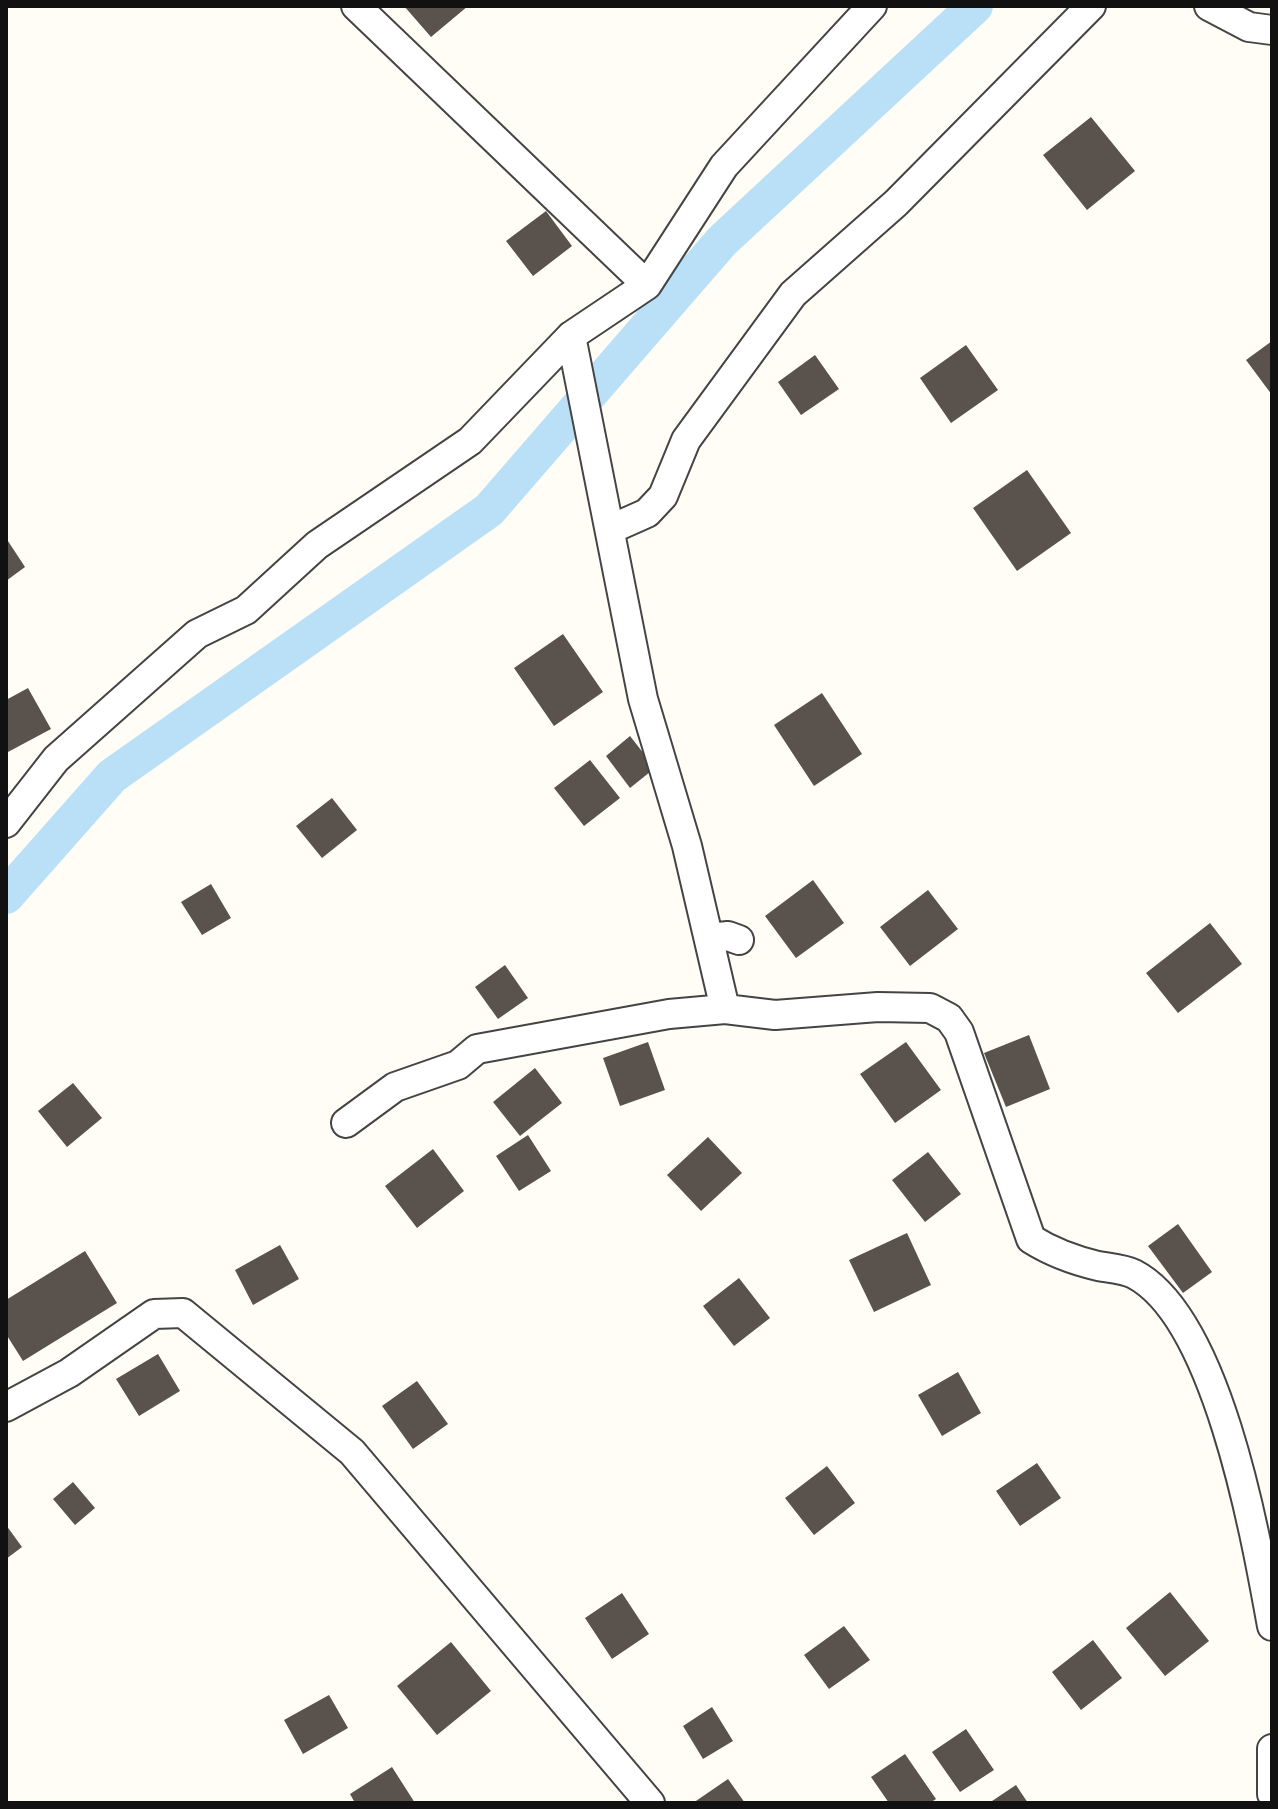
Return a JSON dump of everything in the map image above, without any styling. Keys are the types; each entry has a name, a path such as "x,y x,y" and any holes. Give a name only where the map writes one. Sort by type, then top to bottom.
{"street":[{"path":"356,6 647,285"},
{"path":"6,823 56,759 197,634 246,610 317,545 470,441 571,336 647,285 724,166 872,6"},
{"path":"611,529 647,513 663,496 686,440 793,294 896,203 1091,6"},
{"path":"1209,6 1249,27 1272,30"},
{"path":"571,336 605,493 643,699 687,846 725,1009"},
{"path":"709,938 728,936 739,940"},
{"path":"346,1123 395,1087 458,1065 477,1049 669,1014 725,1009 775,1015 878,1007 930,1008 949,1018 959,1032 1031,1239 1057,1255 1133,1273 1161,1294 1189,1337 1208,1378 1248,1497 1272,1626"},
{"path":"6,1407 69,1373 154,1314 183,1313 352,1452 650,1803"},
{"path":"1272,1749 1272,1794"}],"building":[{"path":"404,6 468,6 431,37"},
{"path":"1091,117 1135,171 1087,210 1043,155"},
{"path":"546,211 572,246 533,276 506,241"},
{"path":"1272,341 1272,395 1246,360"},
{"path":"966,345 998,390 951,423 920,378"},
{"path":"815,355 839,389 801,415 778,382"},
{"path":"1027,470 1071,533 1017,571 973,508"},
{"path":"6,538 25,567 6,581"},
{"path":"563,634 603,692 554,726 514,668"},
{"path":"28,688 51,729 8,752 6,700"},
{"path":"822,693 862,754 814,786 774,725"},
{"path":"630,736 655,768 630,788 606,756"},
{"path":"590,760 620,798 584,826 554,788"},
{"path":"332,798 357,830 322,858 296,826"},
{"path":"813,880 844,923 796,958 765,916"},
{"path":"211,884 231,918 202,935 181,902"},
{"path":"928,890 958,929 910,966 880,927"},
{"path":"1210,923 1242,964 1178,1013 1146,973"},
{"path":"505,965 528,998 498,1019 475,987"},
{"path":"1029,1035 1050,1089 1006,1107 984,1053"},
{"path":"648,1042 665,1090 620,1106 603,1058"},
{"path":"906,1042 941,1090 895,1123 860,1074"},
{"path":"535,1068 562,1103 520,1136 493,1102"},
{"path":"73,1083 102,1118 67,1147 38,1111"},
{"path":"528,1135 551,1171 519,1191 496,1156"},
{"path":"708,1137 742,1173 701,1211 667,1175"},
{"path":"433,1149 464,1191 417,1228 385,1186"},
{"path":"928,1152 961,1194 925,1222 892,1180"},
{"path":"1178,1224 1212,1272 1183,1293 1148,1246"},
{"path":"907,1233 931,1285 874,1312 849,1260"},
{"path":"280,1245 299,1279 253,1305 235,1270"},
{"path":"85,1251 117,1303 23,1361 6,1334 6,1300"},
{"path":"739,1278 770,1318 734,1346 703,1306"},
{"path":"158,1354 180,1391 139,1416 116,1379"},
{"path":"958,1372 981,1413 942,1436 918,1395"},
{"path":"417,1381 448,1424 413,1449 382,1406"},
{"path":"1037,1463 1061,1498 1020,1526 996,1491"},
{"path":"827,1466 855,1503 814,1535 785,1498"},
{"path":"73,1482 95,1508 75,1525 53,1499"},
{"path":"6,1525 22,1547 6,1559"},
{"path":"1170,1592 1209,1641 1165,1676 1126,1628"},
{"path":"622,1593 649,1634 612,1659 585,1618"},
{"path":"844,1626 870,1660 829,1689 804,1655"},
{"path":"1093,1640 1122,1678 1081,1710 1052,1672"},
{"path":"451,1642 491,1691 437,1735 397,1686"},
{"path":"329,1695 348,1728 303,1754 284,1720"},
{"path":"712,1707 733,1741 703,1759 683,1726"},
{"path":"966,1729 994,1770 960,1792 932,1752"},
{"path":"905,1754 936,1799 930,1803 889,1803 871,1777"},
{"path":"392,1767 415,1803 355,1803 350,1794"},
{"path":"728,1779 745,1803 693,1803"},
{"path":"1016,1785 1028,1803 989,1803"}],"waterway":[{"path":"6,896 112,776 489,510 722,241 975,6"}]}
